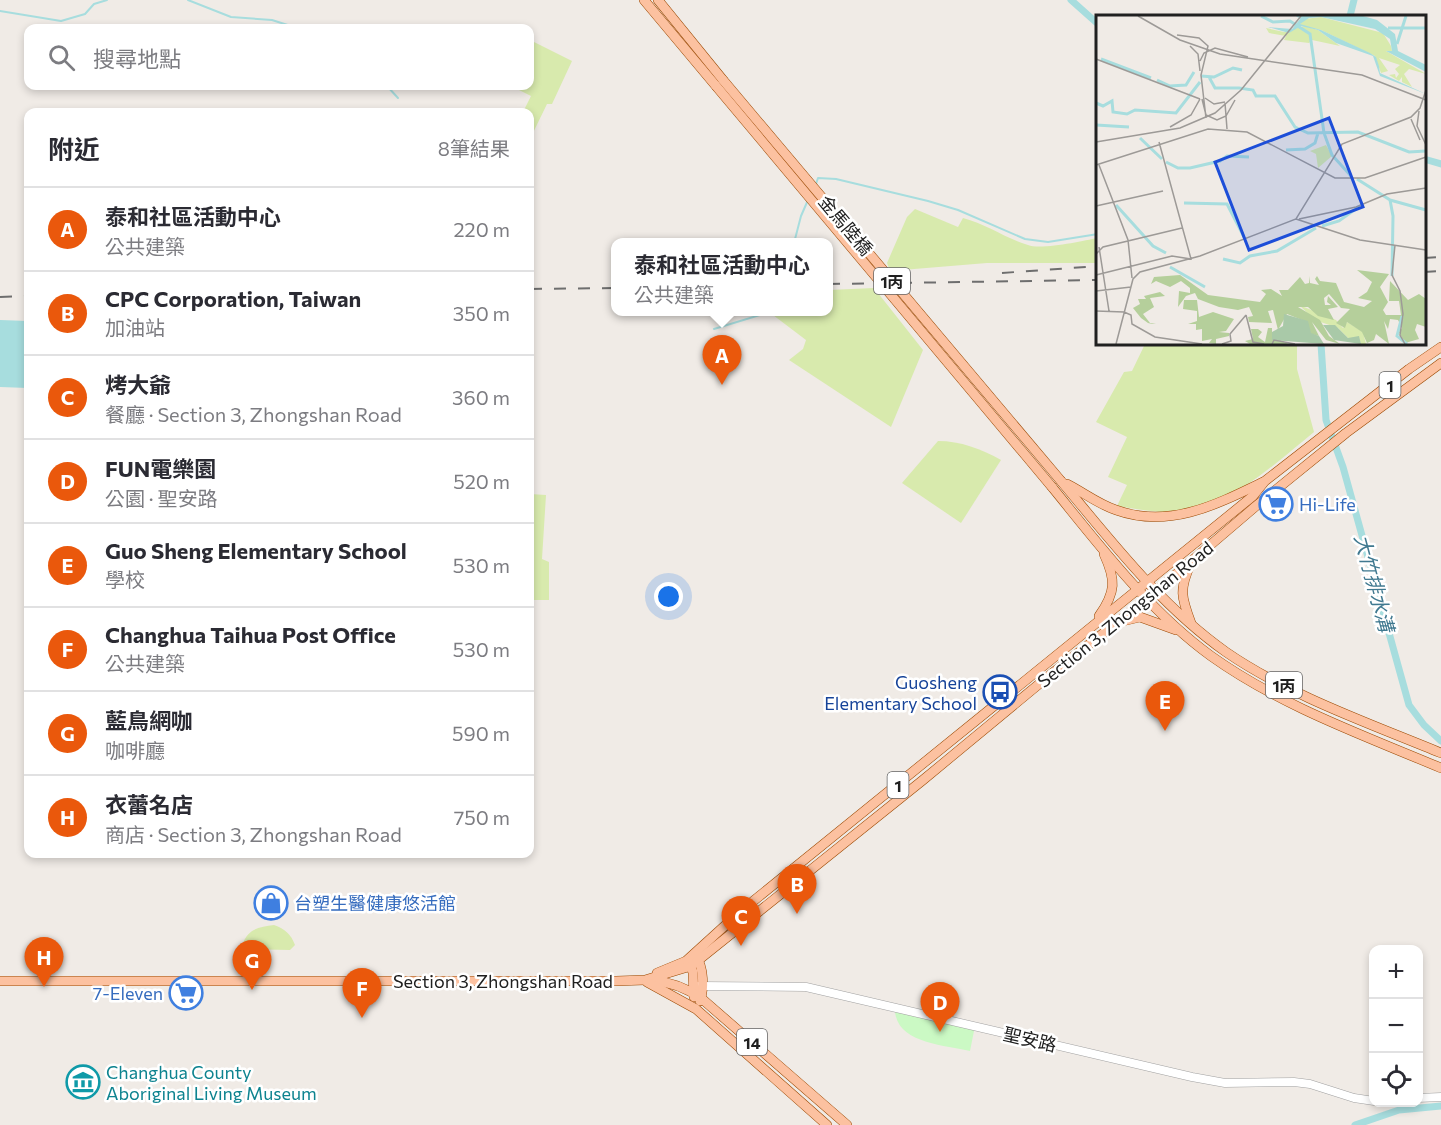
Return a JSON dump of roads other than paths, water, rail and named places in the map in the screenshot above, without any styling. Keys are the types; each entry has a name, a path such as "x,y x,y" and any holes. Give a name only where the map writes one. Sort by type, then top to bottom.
{"main road":[{"name":"1丙","path":"644,0 720,83"},
{"name":"1丙","path":"658,0 720,83"},
{"name":"金馬陸橋","path":"720,83 1056,484"},
{"name":"Section 3, Zhongshan Road","path":"692,960 741,911 1147,583 1253,496 1265,481 1409,369 1441,347"},
{"name":"Section 3, Zhongshan Road","path":"0,981 645,980 692,960 1147,599 1345,434 1441,363"},
{"name":"1","path":"1056,484 1115,510 1150,518 1197,512 1216,506 1265,481"},
{"name":"1丙","path":"1056,484 1098,541 1147,599 1210,655 1259,687 1341,726 1441,768"},
{"name":"1丙","path":"1056,484 1155,591 1192,626 1227,652 1261,674 1296,692 1441,753"},
{"path":"1092,627 1109,602 1113,587 1113,576 1098,541"},
{"path":"1192,626 1181,592 1183,580 1193,560"},
{"path":"1108,629 1130,618 1140,617 1183,633"},
{"path":"692,960 696,1009"},
{"name":"14","path":"645,980 664,981 696,990 847,1125"},
{"name":"14","path":"645,980 696,1009 827,1125"}],"street":[{"name":"聖安路","path":"696,990 806,987 1192,1077 1226,1083 1264,1081 1302,1083 1369,1100"},
{"path":"1423,1098 1441,1097"}],"water":[{"path":"0,320 24,321 24,388 0,387"}],"waterway":[{"path":"0,11 61,21 85,14 94,4 107,0"},
{"path":"188,0 231,17 272,20 284,24"},
{"path":"1071,0 1096,22"},
{"name":"大竹排水溝","path":"1350,15 1354,0"},
{"path":"391,90 398,98"},
{"path":"1426,160 1441,164"},
{"path":"816,184 818,178 836,179 928,201 958,210 1025,239 1048,242 1096,234"},
{"path":"795,238 808,200"},
{"path":"714,329 757,316"},
{"name":"大竹排水溝","path":"1321,345 1326,420 1343,467 1409,705 1424,725 1441,741"},
{"path":"1355,1125 1399,1110 1441,1106"}],"railway":[{"path":"1426,258 1441,257"},
{"path":"1002,273 1096,266"},
{"path":"1426,272 1441,271"},
{"path":"833,284 1096,280"},
{"path":"534,289 611,288"},
{"path":"0,297 24,296"}],"place":[{"name":"泰和社區活動中心","path":"722,385"},
{"name":"Hi-Life","path":"1276,504"},
{"name":"Guosheng Elementary School","path":"1000,692"},
{"name":"Guo Sheng Elementary School","path":"1165,731"},
{"name":"台塑生醫健康悠活館","path":"271,903"},
{"name":"CPC Corporation, Taiwan","path":"797,914"},
{"name":"烤大爺","path":"741,946"},
{"name":"衣蕾名店","path":"44,987"},
{"name":"藍鳥網咖","path":"252,990"},
{"name":"7-Eleven","path":"186,993"},
{"name":"Changhua Taihua Post Office","path":"362,1018"},
{"name":"FUN電樂園","path":"940,1032"},
{"name":"Changhua County Aboriginal Living Museum","path":"83,1082"}]}
